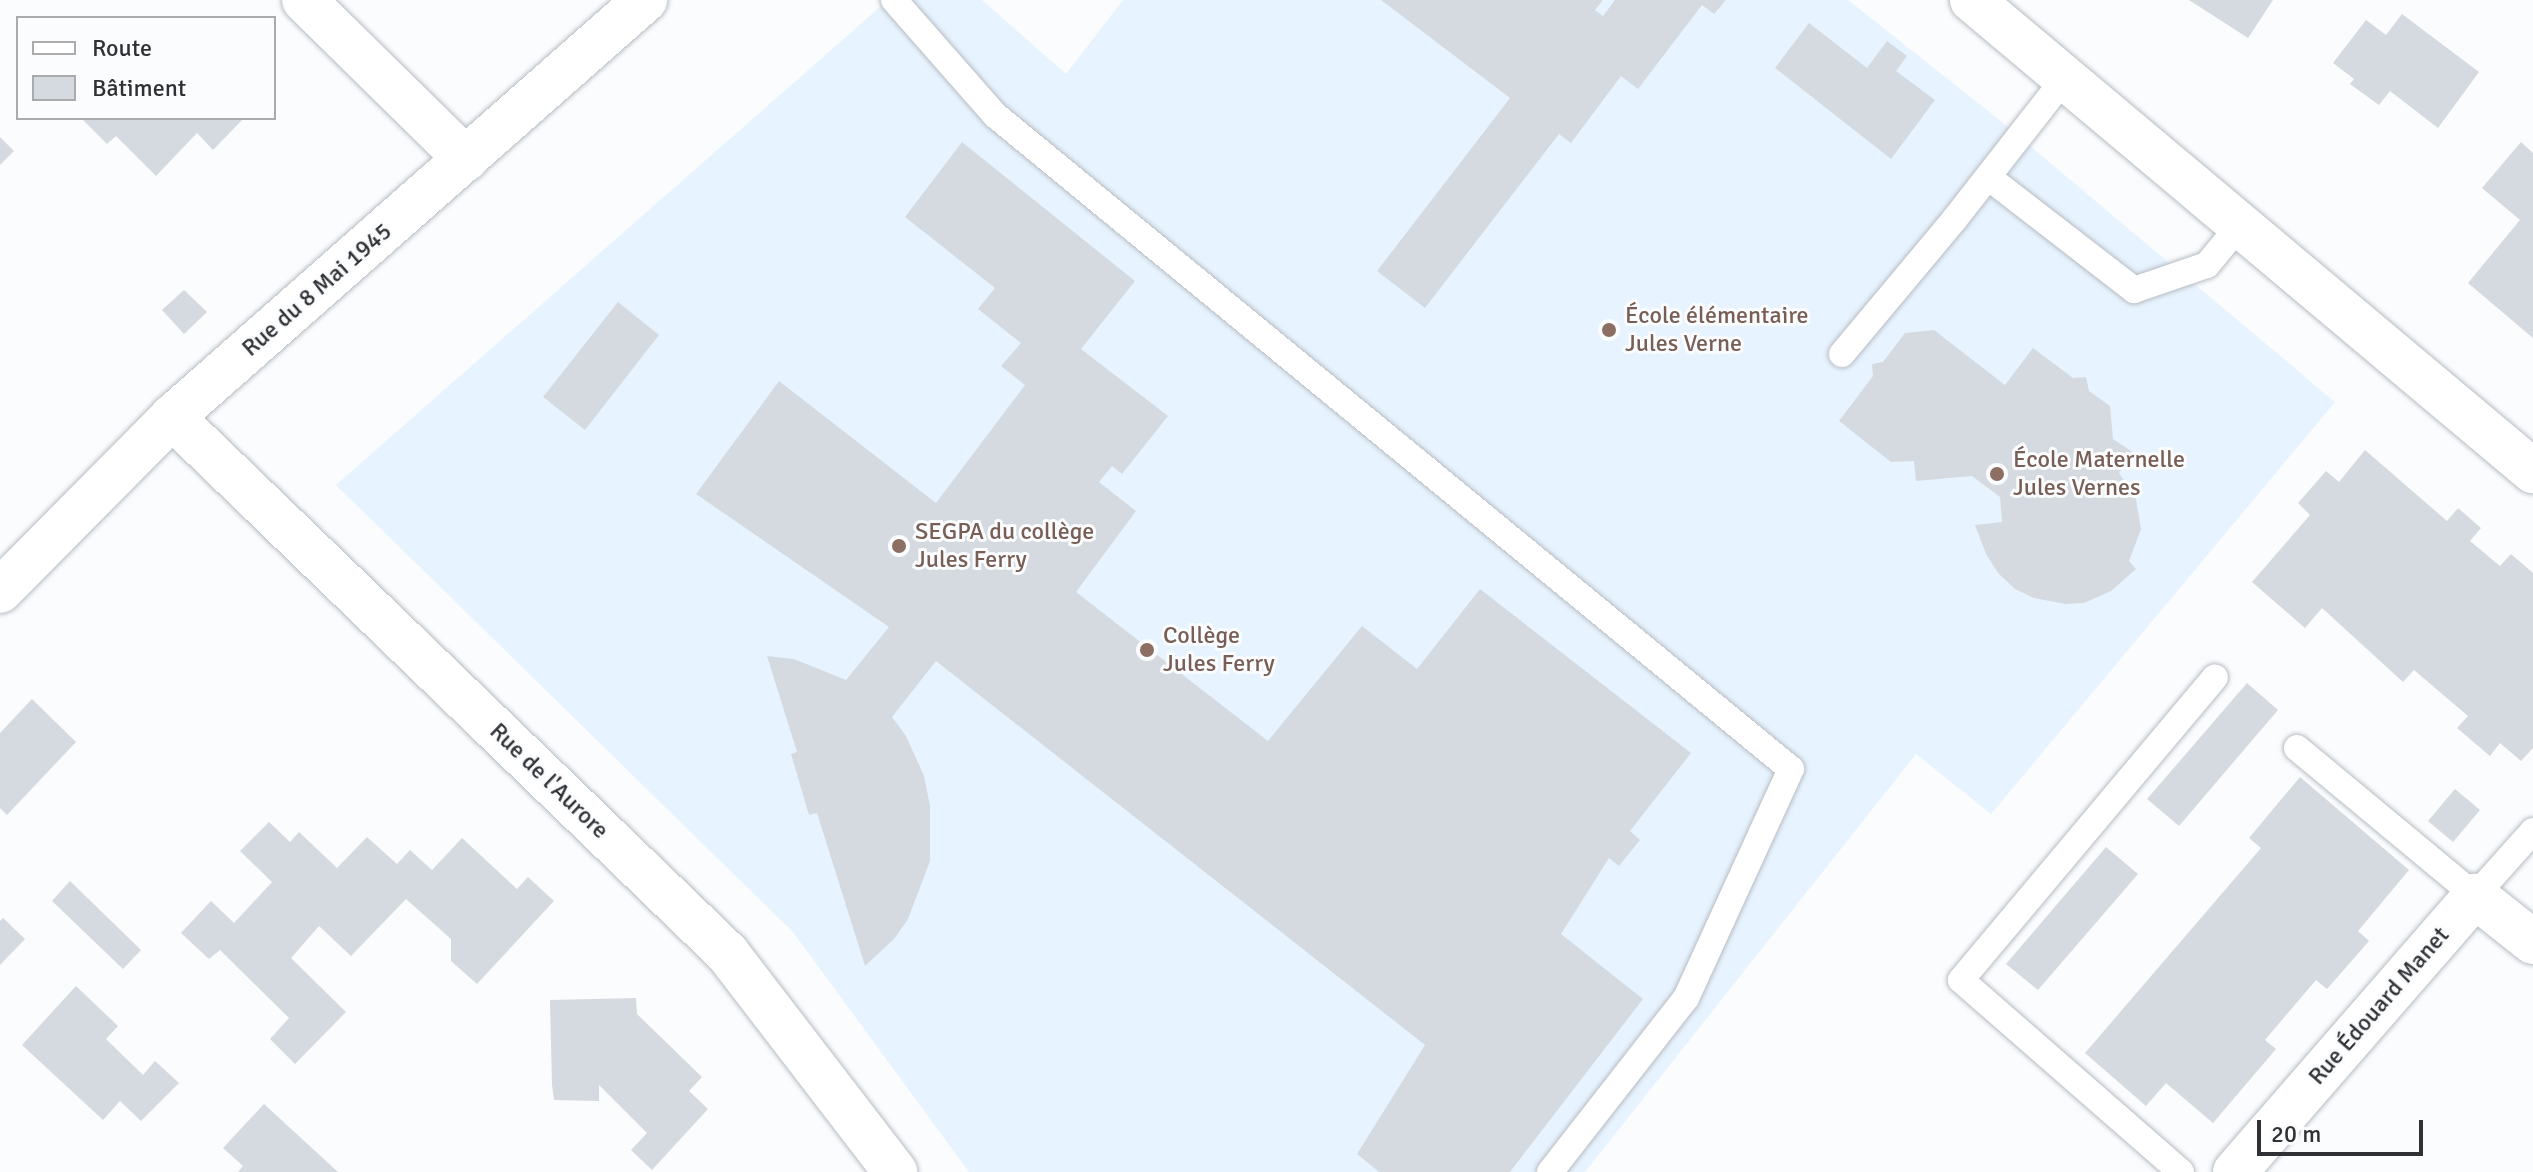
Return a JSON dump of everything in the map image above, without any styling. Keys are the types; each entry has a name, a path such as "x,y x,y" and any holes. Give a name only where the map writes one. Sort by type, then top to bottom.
{"street":[{"path":"304,0 466,159"},
{"name":"Rue du 8 Mai 1945","path":"0,591 172,417 645,0"},
{"path":"1972,0 2533,471"},
{"name":"Rue de l'Aurore","path":"172,417 728,954 895,1172"},
{"path":"2475,896 2533,942"},
{"name":"Rue Édouard Manet","path":"2235,1172 2475,896"}],"lane":[{"path":"894,0 995,115 1791,769 1686,998 1550,1172"},
{"path":"1842,354 2065,78"},
{"path":"1988,177 2134,290 2207,265 2240,225"},
{"path":"2181,1172 1961,980 2215,677"},
{"path":"2297,748 2475,896 2533,831"}],"shaded area":[{"name":"Collège Jules Ferry","path":"888,0 982,0 1066,74 1123,0 1848,0 1993,115 2335,402 1991,814 1916,754 1585,1172 969,1172 793,932 336,485"}],"building":[{"path":"1381,0 1603,0 1595,10 1603,16 1615,0 1726,0 1714,14 1702,5 1638,89 1621,76 1571,143 1559,134 1425,308 1377,271 1510,98"},
{"path":"2189,0 2273,0 2248,38"},
{"path":"2402,14 2479,72 2438,128 2390,91 2379,105 2350,84 2354,79 2333,63 2366,20 2386,35"},
{"path":"1809,23 1867,68 1887,41 1907,56 1896,71 1935,100 1891,159 1775,68"},
{"path":"83,120 242,120 213,150 197,133 156,176 116,136 107,144"},
{"path":"0,137 14,151 0,165"},
{"path":"962,142 1135,281 1081,349 1168,416 1122,474 1112,466 1099,482 1136,511 1076,592 1268,741 1362,626 1417,669 1480,589 1691,753 1630,831 1640,840 1619,866 1609,858 1561,934 1643,999 1510,1172 1379,1172 1357,1154 1425,1045 936,661 892,717 906,736 924,776 930,806 930,861 908,919 894,939 865,966 817,813 809,815 791,754 797,752 767,656 794,659 846,680 889,627 696,494 779,381 936,503 1025,385 1001,366 1021,343 978,309 995,288 905,217"},
{"path":"2521,142 2533,153 2533,338 2468,283 2520,220 2482,188"},
{"path":"184,290 207,312 184,334 162,310"},
{"path":"618,302 659,335 585,430 543,397"},
{"path":"1934,330 2005,385 2033,348 2073,378 2086,377 2089,391 2110,406 2113,439 2134,453 2119,473 2136,499 2141,529 2129,561 2136,569 2111,591 2084,603 2065,604 2034,598 2015,589 1998,573 1986,554 1975,525 2002,522 2000,497 1972,476 1916,481 1914,461 1891,462 1839,421 1873,376 1872,364 1883,362 1905,333"},
{"path":"2365,450 2447,521 2458,508 2481,528 2470,541 2500,566 2511,554 2533,573 2533,748 2521,761 2500,743 2490,756 2457,728 2468,716 2414,670 2403,682 2322,608 2305,628 2252,582 2310,515 2298,503 2326,471 2339,482"},
{"path":"2247,683 2278,710 2179,826 2147,799"},
{"path":"32,699 76,742 7,815 0,808 0,733"},
{"path":"2300,777 2409,870 2358,931 2369,941 2327,989 2316,980 2265,1040 2276,1049 2213,1123 2166,1083 2146,1106 2085,1053 2261,848 2249,838"},
{"path":"2455,789 2480,810 2453,842 2428,821"},
{"path":"269,822 290,842 299,832 337,868 367,837 397,864 410,850 432,870 462,838 517,889 528,877 554,901 477,984 451,961 451,939 406,899 351,956 319,926 291,958 346,1012 295,1064 270,1039 289,1018 220,950 209,959 181,933 211,901 234,923 272,882 240,851"},
{"path":"2106,847 2138,874 2038,990 2006,964"},
{"path":"70,881 141,950 123,969 52,901"},
{"path":"3,918 25,939 0,965 0,921"},
{"path":"76,986 118,1026 106,1039 143,1075 155,1061 179,1083 141,1121 120,1101 103,1120 22,1045"},
{"path":"636,998 637,1014 702,1077 689,1091 708,1109 652,1170 631,1150 647,1133 599,1085 599,1101 554,1100 552,1085 550,1000"},
{"path":"264,1104 338,1172 238,1172 243,1166 223,1148"}],"place":[{"name":"École élémentaire Jules Verne","path":"1609,330"},
{"name":"École Maternelle Jules Vernes","path":"1997,474"},
{"name":"SEGPA du collège Jules Ferry","path":"899,546"},
{"name":"Collège Jules Ferry","path":"1147,650"}]}
